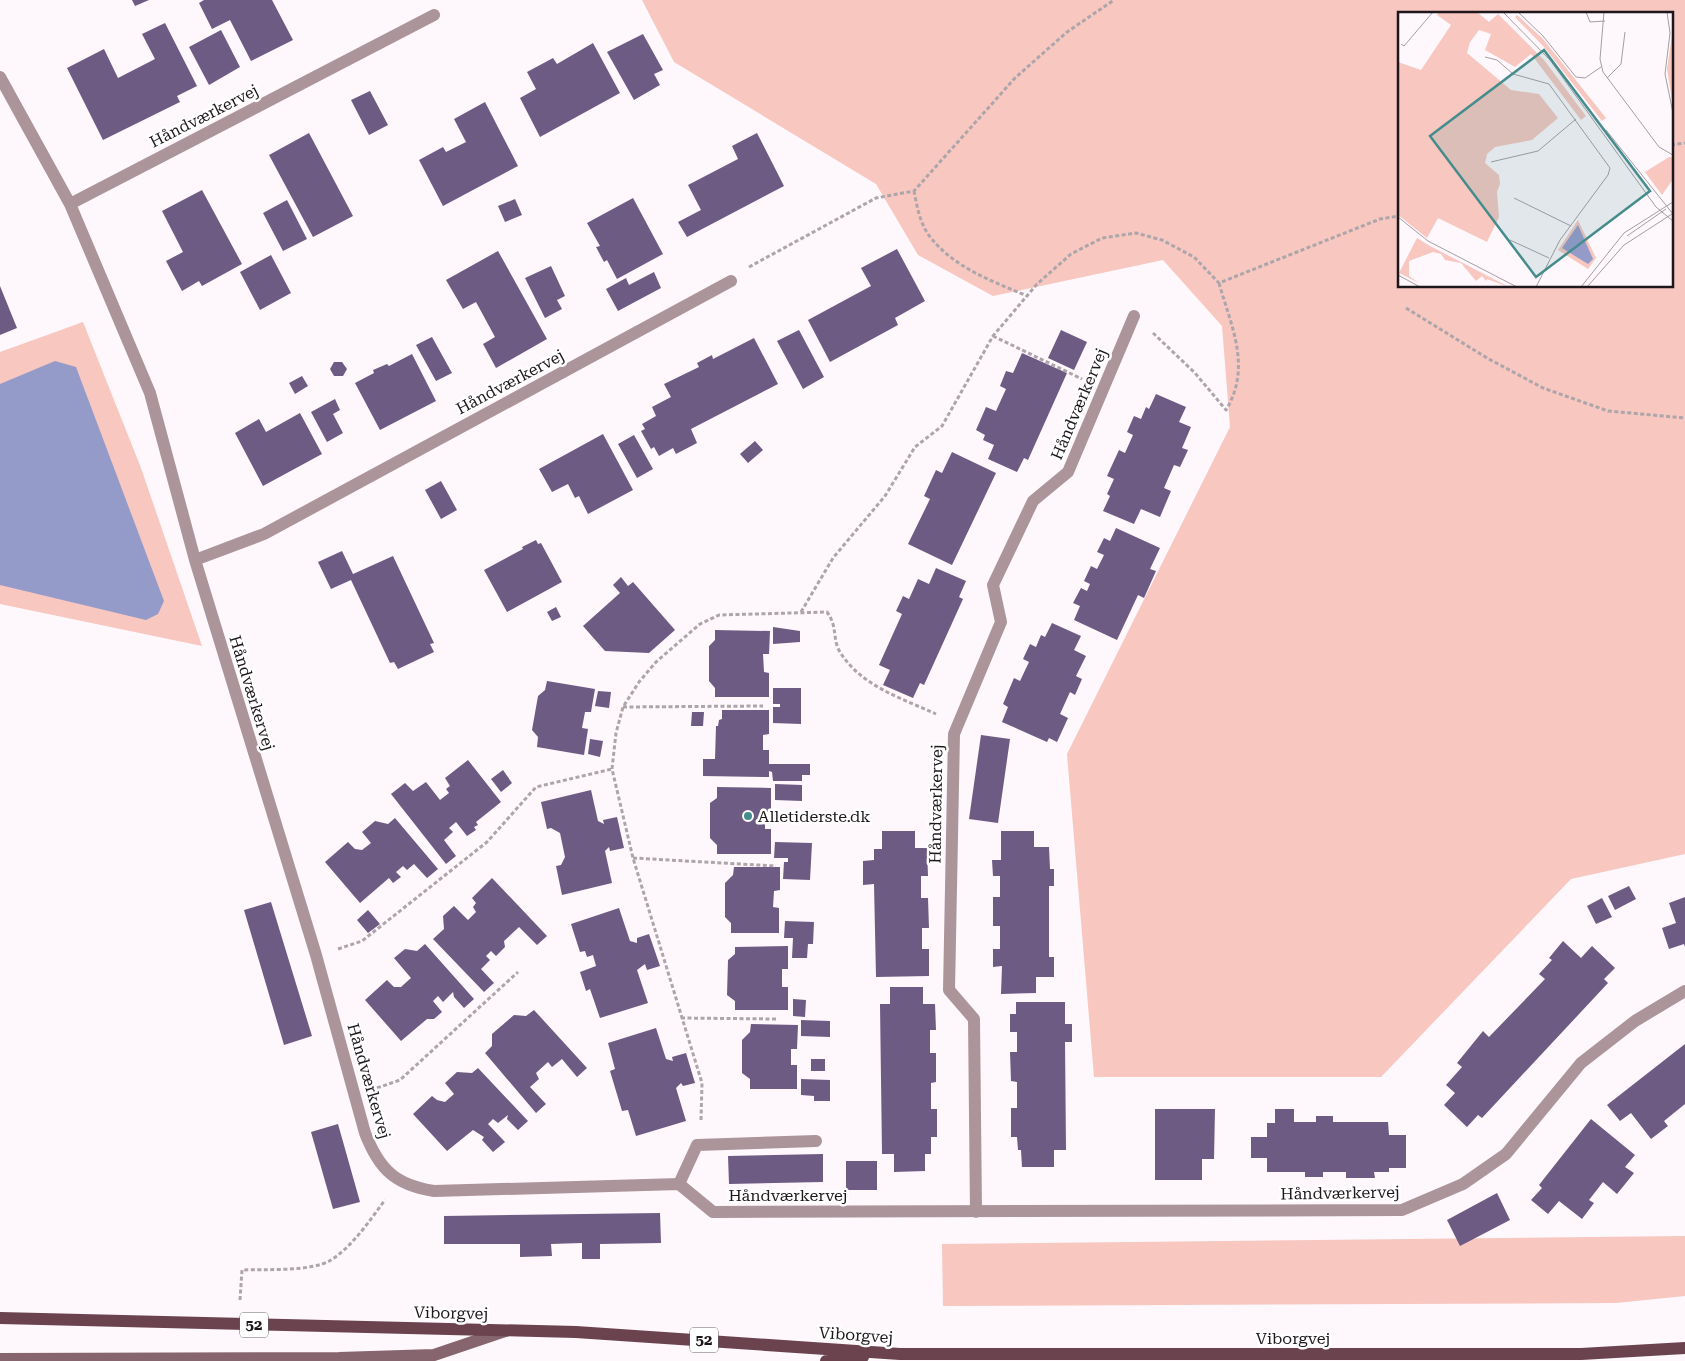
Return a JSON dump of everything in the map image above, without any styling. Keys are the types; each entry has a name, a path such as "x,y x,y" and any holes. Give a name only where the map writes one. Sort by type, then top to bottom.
{"main road":[{"name":"Viborgvej","path":"0,1318 576,1332 900,1354 1581,1354 1685,1348"},
{"path":"0,1359 329,1358 434,1355 507,1331"},
{"name":"Viborgvej","path":"826,1361 900,1354"}],"street":[{"name":"Håndværkervej","path":"70,204 434,15"},
{"name":"Håndværkervej","path":"0,77 70,204 150,393 195,560 316,955 370,1147 383,1167 398,1180 414,1188 434,1191 679,1184 713,1212 1402,1210 1463,1184 1506,1154 1580,1063 1635,1021 1685,991"},
{"name":"Håndværkervej","path":"195,560 264,534 731,281"},
{"name":"Håndværkervej","path":"976,1212 974,1019 949,990 954,734 1001,622 993,585 1033,501 1068,472 1134,316"},
{"path":"679,1184 698,1145 816,1141"}],"path":[{"path":"731,281 741,271 876,198 914,190 1015,78 1067,32 1114,0"},
{"path":"1672,145 1685,143"},
{"path":"914,190 919,213 930,237 966,269 1026,296"},
{"path":"1219,283 1380,219 1398,216"},
{"path":"801,612 833,558 885,496 915,447 942,426 993,336 1037,284 1071,254 1102,238 1136,233 1162,240 1194,257 1219,283 1237,346 1240,371 1235,395 1226,410 1195,373 1134,316"},
{"path":"1406,308 1487,358 1543,388 1608,411 1685,418"},
{"path":"993,336 1104,389"},
{"path":"698,1145 702,1107 702,1083 633,858 612,769 616,733 623,707 639,682 656,662 700,624 719,615 827,612 834,621 838,649 854,672 879,688 958,724"},
{"path":"623,707 763,706"},
{"path":"316,955 362,941 487,842 536,787 612,769"},
{"path":"633,858 776,866"},
{"path":"356,1096 400,1080 518,972"},
{"path":"681,1018 776,1019"},
{"path":"240,1324 242,1270 308,1267 330,1261 355,1239 398,1180"}],"shaded area":[{"path":"642,0 1685,0 1685,854 1571,879 1381,1077 1094,1077 1067,754 1230,427 1222,326 1163,260 993,296 918,255 876,184 674,62"},
{"path":"83,322 141,468 202,646 0,604 0,352"},
{"path":"1685,1236 1685,1296 1616,1303 943,1306 942,1244"}],"water":[{"path":"55,361 76,367 164,601 158,614 146,620 0,585 0,384"}],"building":[{"path":"132,0 149,0 135,6"},
{"path":"204,0 272,0 293,40 251,61 230,20 212,29 199,3"},
{"path":"165,23 197,86 177,96 180,102 103,140 67,68 104,49 118,78 155,59 142,34"},
{"path":"221,30 240,67 209,85 189,47"},
{"path":"643,34 663,70 654,74 660,85 634,100 607,52"},
{"path":"593,43 620,93 540,137 520,98 536,89 527,72 553,58 557,64"},
{"path":"370,91 388,125 369,135 351,100"},
{"path":"485,102 518,166 443,206 419,160 443,147 446,152 466,142 454,119"},
{"path":"309,133 353,216 313,237 269,155"},
{"path":"757,133 784,186 687,237 678,222 701,210 688,185 738,159 732,146"},
{"path":"202,190 242,264 202,286 199,281 182,291 166,261 183,252 162,211"},
{"path":"633,198 663,254 617,279 607,260 604,262 596,247 600,246 587,223"},
{"path":"515,199 522,215 505,222 498,206"},
{"path":"287,200 307,239 283,251 263,213"},
{"path":"897,249 925,301 895,318 898,325 830,362 808,320 871,286 861,268"},
{"path":"498,251 547,339 496,368 483,344 495,337 476,302 463,309 446,280"},
{"path":"271,255 291,293 260,310 240,272"},
{"path":"551,266 565,296 557,300 562,309 545,318 525,278"},
{"path":"654,272 661,288 618,311 606,289 626,278 629,285"},
{"path":"0,286 17,328 0,335"},
{"path":"799,330 824,377 803,389 777,341"},
{"path":"1061,330 1087,342 1074,370 1048,358"},
{"path":"432,337 452,373 436,381 416,345"},
{"path":"754,338 778,384 691,429 697,443 676,454 673,448 659,456 654,447 651,449 641,431 645,429 642,424 656,416 652,407 671,397 664,384 699,367 697,363 712,355 713,359"},
{"path":"1022,353 1067,373 1028,460 1024,458 1017,472 988,459 994,445 983,440 985,435 976,430 986,407 996,411 1006,389 1000,386 1006,371 1013,373"},
{"path":"412,354 436,401 380,430 355,383 374,373 373,370 387,364 389,366"},
{"path":"334,362 342,362 347,369 343,376 334,376 330,369"},
{"path":"302,376 308,386 295,394 289,383"},
{"path":"1156,394 1186,407 1179,422 1191,427 1182,448 1188,450 1180,467 1174,465 1164,488 1171,491 1160,517 1141,509 1134,524 1103,511 1110,496 1107,494 1114,479 1107,476 1119,450 1125,453 1133,435 1127,432 1134,416 1141,419 1146,407 1149,409"},
{"path":"335,399 340,410 333,414 343,433 327,442 311,412"},
{"path":"300,413 322,454 263,486 235,433 259,419 266,432"},
{"path":"603,434 633,490 588,514 579,496 575,498 568,484 552,492 539,469"},
{"path":"634,435 653,469 637,478 618,444"},
{"path":"755,441 763,450 748,463 740,454"},
{"path":"952,452 996,473 952,565 908,544 930,499 924,496 936,470 942,473"},
{"path":"441,481 457,510 441,519 425,490"},
{"path":"1116,528 1160,548 1150,569 1156,571 1144,598 1138,595 1117,640 1074,620 1080,606 1073,603 1081,588 1087,591 1090,584 1084,581 1091,566 1097,569 1104,555 1097,552 1104,538 1110,541"},
{"path":"536,540 538,544 541,543 562,582 507,612 484,570"},
{"path":"342,551 353,574 393,556 434,643 430,644 434,652 398,669 394,662 390,663 351,580 331,589 318,562"},
{"path":"936,568 966,581 959,597 963,599 924,685 920,683 913,698 883,685 890,670 879,665 902,614 896,611 903,596 909,599 918,579 929,584"},
{"path":"621,577 628,586 633,582 675,630 649,653 605,651 583,626 620,593 613,585"},
{"path":"556,607 561,617 552,621 547,612"},
{"path":"1052,623 1081,636 1074,650 1086,656 1076,676 1082,679 1075,695 1070,692 1060,714 1068,718 1057,742 1049,738 1047,742 1002,722 1008,707 1003,704 1014,678 1020,681 1029,662 1023,659 1030,644 1036,647 1041,635 1045,637"},
{"path":"773,627 800,631 800,642 773,644"},
{"path":"715,630 770,631 769,654 763,654 764,672 769,673 769,697 715,697 715,688 709,681 709,646 715,640"},
{"path":"547,681 595,689 591,712 585,712 582,728 588,729 584,755 537,747 538,737 532,730 538,696 545,690"},
{"path":"773,688 801,688 801,724 773,723 773,707 780,707 780,704 773,704"},
{"path":"598,691 611,692 609,708 595,706"},
{"path":"722,710 769,710 769,734 763,735 763,750 769,750 769,764 810,764 810,775 802,775 802,781 773,781 772,772 769,771 769,777 703,776 703,759 715,759 716,726 718,726 719,720 722,719"},
{"path":"692,712 704,712 703,726 691,726"},
{"path":"981,735 1010,739 998,823 969,819"},
{"path":"590,739 603,741 600,757 588,754"},
{"path":"468,760 501,802 476,822 478,825 474,827 476,830 467,836 456,822 449,828 453,832 444,840 456,856 446,864 391,794 405,783 413,791 426,782 440,800 449,793 446,789 450,786 445,778"},
{"path":"503,770 512,783 501,792 491,779"},
{"path":"775,784 802,785 802,801 775,800"},
{"path":"717,787 771,788 771,812 765,812 765,829 771,829 771,854 717,854 717,845 710,838 710,803 717,798"},
{"path":"591,790 598,821 604,824 603,820 617,817 624,848 610,851 609,847 605,851 612,883 562,895 556,866 561,865 565,857 560,833 551,828 547,829 541,802"},
{"path":"395,818 438,869 427,878 414,864 407,870 403,866 396,872 401,877 393,883 389,878 360,903 325,862 348,842 355,849 362,850 371,843 362,832 375,821 388,824"},
{"path":"882,831 915,831 915,848 927,848 928,876 921,876 921,898 928,898 929,928 922,928 922,949 929,949 929,976 876,977 874,884 863,885 863,861 874,860 874,849 882,849"},
{"path":"1001,831 1034,831 1034,847 1049,847 1050,869 1054,869 1054,886 1049,886 1049,957 1054,957 1054,977 1036,977 1036,993 1001,994 1002,966 993,967 993,949 1000,949 1000,926 993,926 993,897 1000,897 1000,876 993,876 992,860 1001,860"},
{"path":"775,842 812,843 810,880 783,879 784,862 788,862 788,858 774,858"},
{"path":"734,867 780,867 780,890 774,891 773,907 779,908 779,933 731,933 731,923 725,917 725,883 733,875"},
{"path":"492,878 547,936 537,945 519,927 504,941 505,947 496,956 491,951 486,956 490,960 481,969 494,983 484,992 433,939 444,929 443,916 454,906 468,920 476,912 473,907 476,903 472,898"},
{"path":"1629,886 1636,899 1615,910 1608,896"},
{"path":"1685,897 1685,947 1684,944 1669,949 1662,928 1676,923 1669,903"},
{"path":"1602,898 1612,917 1596,924 1587,906"},
{"path":"271,902 312,1036 284,1045 244,910"},
{"path":"619,908 630,941 637,943 637,938 649,934 660,966 647,970 645,964 637,970 648,1003 600,1018 590,989 586,991 580,972 596,966 593,955 587,957 585,951 580,952 571,924"},
{"path":"368,910 380,924 368,933 357,920"},
{"path":"785,921 814,922 813,944 808,944 807,958 792,958 793,938 784,938"},
{"path":"1563,941 1581,958 1592,946 1615,968 1604,979 1608,983 1482,1118 1478,1115 1467,1127 1444,1105 1455,1093 1446,1085 1462,1067 1457,1063 1483,1031 1489,1037 1545,979 1539,974 1552,960 1549,958"},
{"path":"425,944 474,999 464,1008 454,997 453,992 443,1002 438,996 433,1001 442,1012 434,1019 427,1019 401,1041 365,1000 387,980 394,987 401,987 411,978 394,958 405,949 417,951"},
{"path":"788,946 788,969 782,969 782,987 788,987 788,1010 735,1010 735,1001 727,995 728,960 735,954 735,947"},
{"path":"890,987 923,987 923,1004 935,1004 936,1030 930,1030 930,1053 936,1053 936,1082 931,1083 931,1109 937,1109 937,1137 931,1137 931,1154 925,1154 925,1171 894,1172 894,1154 882,1154 880,1004 890,1004"},
{"path":"793,999 806,1000 805,1017 793,1016"},
{"path":"1016,1002 1065,1002 1065,1024 1072,1024 1072,1042 1065,1042 1066,1150 1054,1150 1054,1167 1022,1167 1021,1150 1018,1150 1017,1137 1011,1137 1011,1108 1017,1108 1017,1082 1011,1081 1010,1052 1017,1052 1017,1032 1010,1032 1010,1014 1016,1014"},
{"path":"534,1010 587,1068 577,1077 562,1059 552,1067 548,1062 536,1073 539,1079 530,1087 546,1104 536,1113 485,1053 492,1046 492,1034 514,1015 526,1016"},
{"path":"801,1020 830,1021 830,1037 801,1036"},
{"path":"751,1024 798,1025 797,1049 791,1049 791,1065 797,1065 797,1089 750,1089 750,1079 742,1073 742,1040 750,1032"},
{"path":"656,1028 666,1059 673,1061 672,1057 686,1053 695,1083 683,1086 681,1083 676,1088 686,1121 636,1136 628,1110 622,1111 610,1071 615,1069 608,1043"},
{"path":"1685,1044 1685,1104 1664,1121 1668,1126 1651,1139 1631,1113 1620,1121 1607,1105"},
{"path":"811,1059 825,1059 825,1071 811,1071"},
{"path":"478,1068 528,1121 518,1130 507,1119 508,1115 498,1123 493,1119 488,1124 505,1142 493,1152 482,1140 484,1137 473,1130 447,1151 413,1114 432,1096 437,1100 445,1102 454,1094 445,1083 457,1072 472,1073"},
{"path":"801,1079 830,1080 830,1101 814,1101 814,1096 801,1095"},
{"path":"1155,1109 1215,1109 1214,1159 1202,1159 1202,1180 1155,1180"},
{"path":"1275,1109 1294,1109 1294,1122 1316,1122 1316,1116 1333,1116 1333,1122 1388,1122 1389,1135 1406,1135 1406,1168 1389,1168 1389,1172 1374,1172 1375,1178 1346,1178 1346,1172 1323,1172 1323,1177 1305,1177 1305,1172 1267,1172 1267,1158 1251,1158 1251,1137 1267,1137 1267,1123 1275,1123"},
{"path":"1591,1119 1635,1155 1625,1167 1634,1173 1617,1194 1603,1182 1589,1200 1594,1203 1582,1219 1559,1201 1548,1214 1531,1200 1542,1188 1539,1185"},
{"path":"338,1124 360,1202 333,1209 311,1132"},
{"path":"823,1154 823,1182 729,1184 728,1156"},
{"path":"846,1161 877,1161 877,1190 846,1190"},
{"path":"1497,1193 1510,1220 1460,1246 1447,1220"},
{"path":"660,1213 661,1243 600,1244 600,1259 582,1259 582,1243 551,1244 552,1256 520,1257 520,1244 444,1244 444,1216"}],"place":[{"name":"Alletiderste.dk","path":"748,816"}]}
